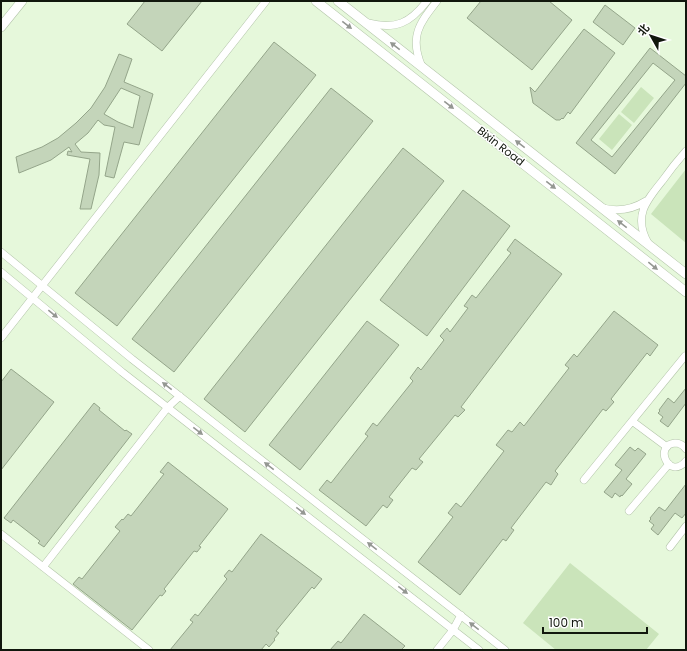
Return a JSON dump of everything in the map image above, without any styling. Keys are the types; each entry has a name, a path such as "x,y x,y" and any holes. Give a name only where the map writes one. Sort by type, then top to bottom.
{"main road":[{"path":"1,27 22,1"},
{"name":"Bixin Road","path":"316,1 686,292"},
{"name":"Bixin Road","path":"338,1 686,274"}],"street":[{"path":"1,338 266,1"},
{"path":"365,22 379,26 390,26 401,23 410,19 416,14 427,1"},
{"path":"422,67 417,56 416,36 423,18 437,1"},
{"path":"599,206 610,210 620,210 640,205 646,201 686,150"},
{"path":"646,201 642,216 642,226 644,236 649,245"},
{"path":"1,252 132,359 505,650"},
{"path":"1,272 122,372 479,650"},
{"path":"584,480 685,356"},
{"path":"43,567 168,407 180,396"},
{"path":"632,421 667,447"},
{"path":"685,446 673,443 667,447 664,454 666,462 669,464 676,466 685,463"},
{"path":"629,511 669,464"},
{"path":"670,547 686,526"},
{"path":"1,534 149,650"},
{"path":"438,650 453,630 460,615"}],"green space":[{"path":"641,87 654,98 634,123 621,112"},
{"path":"619,114 632,125 612,150 599,139"},
{"path":"686,169 686,243 651,214"},
{"path":"570,563 659,634 646,650 556,650 523,623"}],"building":[{"path":"145,1 202,1 162,51 127,24"},
{"path":"481,1 549,1 572,20 532,70 467,18"},
{"path":"605,5 635,28 623,45 593,22"},
{"path":"584,29 615,53 570,114 568,112 563,119 556,120 533,103 530,87 535,92"},
{"path":"274,42 316,75 117,326 75,293"},
{"path":"650,48 686,76 686,83 615,174 576,143","holes":["653,63 675,80 612,157 591,140"]},
{"path":"119,54 132,59 124,82 153,94 139,145 124,142 114,178 105,176 115,127 104,125 98,120 88,133 75,144 81,152 100,153 99,175 91,209 80,209 90,159 67,155 68,151 72,152 69,147 51,160 19,173 16,157 42,147 58,138 91,108 105,87","holes":["121,88 140,96 133,128 104,114"]},
{"path":"331,88 373,121 174,372 132,339"},
{"path":"403,148 444,181 245,432 204,399"},
{"path":"463,190 510,226 427,336 380,300"},
{"path":"515,239 562,274 461,407 465,410 458,417 455,415 419,459 423,462 416,470 412,468 389,497 393,500 387,508 383,505 366,526 319,490 327,480 331,483 368,436 365,434 373,423 377,426 413,381 410,378 418,367 421,370 444,340 440,336 447,328 450,332 468,308 464,306 472,295 476,298 511,253 507,250"},
{"path":"614,311 658,345 650,356 647,353 611,399 614,402 606,411 603,409 555,471 558,474 551,485 546,482 511,528 514,530 506,541 503,539 460,595 418,562 453,517 448,513 456,503 461,507 504,451 496,445 508,430 512,432 520,422 524,426 569,368 565,365 574,354 577,357"},
{"path":"367,321 399,345 300,470 269,445"},
{"path":"11,369 54,402 1,470 1,382"},
{"path":"686,388 686,403 668,427 660,421 663,417 658,413 660,411 659,410 668,398 674,403"},
{"path":"94,403 100,408 99,410 125,431 126,430 132,434 44,547 38,543 40,541 13,520 11,523 4,518"},
{"path":"630,447 635,451 638,448 646,454 626,479 632,484 622,496 621,495 620,497 615,493 612,498 604,492 622,470 615,465"},
{"path":"168,462 228,509 199,546 201,547 197,552 194,551 164,589 166,591 162,596 160,595 132,630 73,584 79,577 82,579 120,531 115,527 128,514 131,516 164,474 160,472"},
{"path":"686,484 686,513 682,518 675,513 658,535 651,529 654,525 649,521 651,519 650,518 659,507 665,511"},
{"path":"261,534 322,579 314,589 312,587 276,631 279,633 274,639 275,640 269,647 266,644 261,650 170,650 193,622 190,620 195,614 198,616 227,579 224,576 229,570 232,572"},
{"path":"364,614 405,646 401,650 330,650 338,641 341,643"}]}
